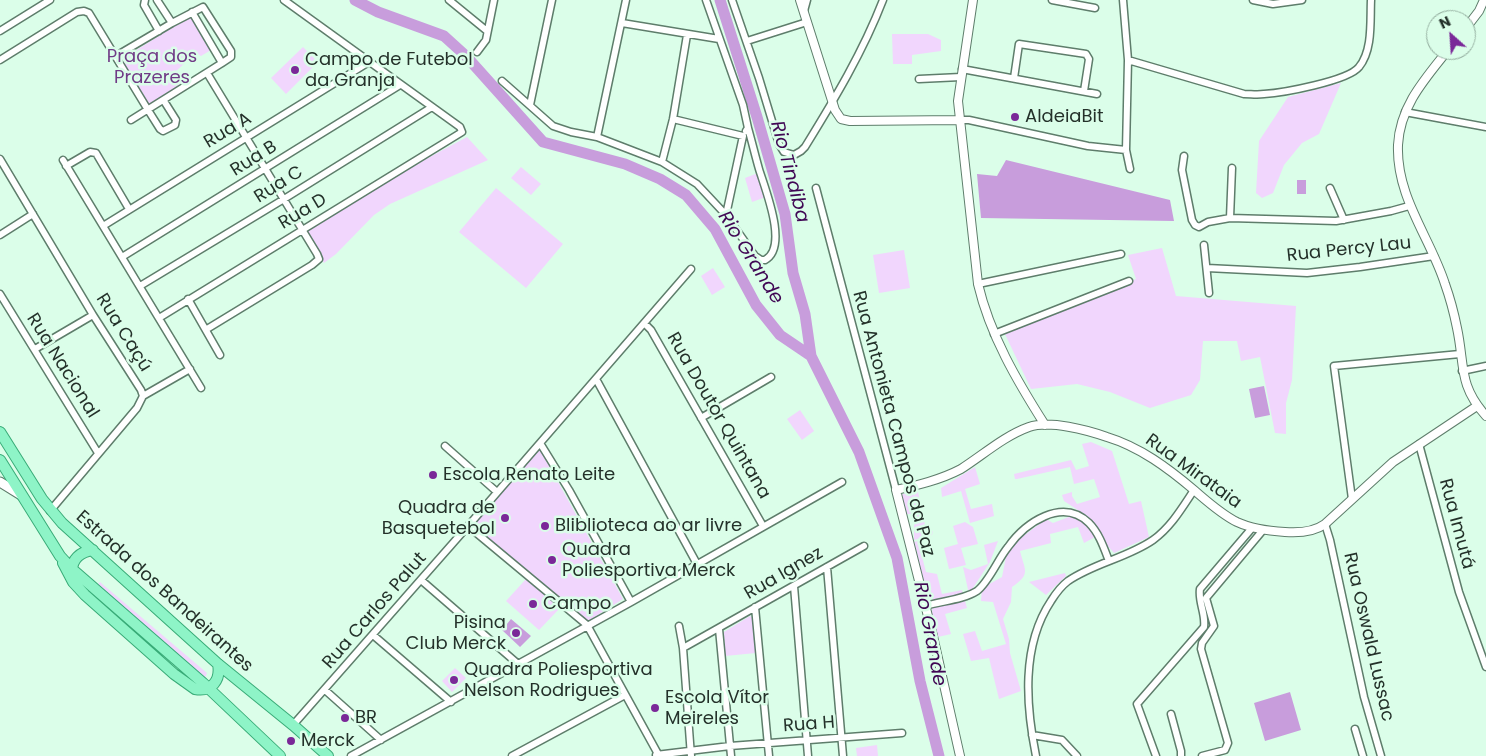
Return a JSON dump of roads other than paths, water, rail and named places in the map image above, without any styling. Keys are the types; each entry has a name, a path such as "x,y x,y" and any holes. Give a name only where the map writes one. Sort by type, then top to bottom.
{"main road":[{"name":"Estrada dos Bandeirantes","path":"0,432 50,511 218,664 328,756"},
{"path":"0,460 60,556 72,569 208,688 280,756"},
{"path":"0,482 22,495"},
{"path":"73,582 72,569 76,558 80,554 93,550"},
{"path":"60,556 73,582 85,595 174,674 195,689 208,688 219,676 218,664"}],"street":[{"path":"0,31 50,0"},
{"path":"144,0 144,5 159,30"},
{"path":"157,0 172,23"},
{"path":"284,0 432,107"},
{"path":"449,0 487,31"},
{"path":"477,52 486,40 494,0"},
{"path":"530,104 552,0"},
{"path":"596,137 626,0"},
{"path":"502,81 553,126 596,137 662,162 697,184 726,215 755,256 765,260 769,258 775,244 774,215 743,105 706,0"},
{"path":"732,0 747,41 779,144 784,152 794,155 805,147 833,102 850,72 882,0"},
{"path":"800,0 838,116 843,120 969,120 1088,146 1126,150"},
{"path":"804,11 807,0"},
{"path":"973,0 958,100 978,284 984,309 994,334 1045,425"},
{"path":"1052,0 1095,8"},
{"path":"1123,0 1128,60 1126,150 1130,169"},
{"path":"1253,0 1273,4 1302,0"},
{"path":"1128,60 1244,94 1263,95 1338,80 1359,67 1365,54 1369,35 1371,0"},
{"path":"1476,14 1484,0"},
{"path":"116,56 201,8 205,8 231,51 231,57 164,101 131,120"},
{"path":"0,60 77,12 84,11 89,14 161,130 175,125 176,120 164,101"},
{"path":"192,12 222,62"},
{"path":"747,41 807,22"},
{"path":"622,23 719,39"},
{"path":"662,162 673,119 687,35"},
{"path":"1014,78 1019,44 1086,54 1090,59 1084,92"},
{"path":"1440,60 1417,89 1405,112 1398,146 1399,169 1409,206 1445,283 1457,329 1466,387 1477,406 1486,416"},
{"name":"Rua A","path":"103,226 369,62"},
{"path":"206,330 312,265 318,259 317,254 207,73"},
{"path":"919,79 961,73 1014,78 1097,94"},
{"name":"Rua B","path":"122,257 400,85"},
{"name":"Rua D","path":"159,318 462,132 460,127 432,107"},
{"name":"Rua C","path":"140,286 432,107"},
{"path":"1405,112 1486,127"},
{"path":"673,119 743,136"},
{"path":"726,215 743,136 748,128"},
{"path":"129,209 96,153 90,152 65,163 201,388"},
{"path":"1184,156 1182,170 1192,220 1194,225 1200,227 1208,222 1230,218 1336,221 1409,206"},
{"name":"Rua Caçú","path":"0,159 143,396 138,408 50,511"},
{"path":"1230,218 1232,168"},
{"name":"Rua Antonieta Campos da Paz","path":"816,188 870,398 896,490 960,756"},
{"path":"1330,188 1344,220"},
{"path":"0,235 33,214"},
{"path":"1204,245 1209,293"},
{"path":"978,284 1121,254"},
{"name":"Rua Percy Lau","path":"1207,268 1307,273 1434,256"},
{"name":"Rua Carlos Palut","path":"293,725 691,269"},
{"path":"994,334 1129,281"},
{"name":"Rua Nacional","path":"1,297 98,453"},
{"path":"188,299 220,355"},
{"path":"35,349 93,316"},
{"name":"Rua Doutor Quintana","path":"644,323 651,330 763,526"},
{"path":"1352,499 1334,366 1460,354"},
{"path":"1462,371 1486,366"},
{"path":"143,396 190,369"},
{"path":"701,418 771,377"},
{"path":"596,379 697,564"},
{"name":"Rua Mirataia","path":"896,490 948,475 1020,431 1045,425 1107,436 1132,446 1152,458 1236,522 1263,530 1294,532 1319,528 1325,524 1393,462 1477,406"},
{"path":"540,443 559,473 630,602"},
{"name":"Rua Imutá","path":"1419,444 1459,592 1486,667"},
{"path":"445,446 497,492"},
{"path":"351,756 451,702 842,482"},
{"path":"1036,756 1032,736 1028,684 1032,652 1041,618 1058,590 1068,581 1091,568 1134,551 1153,540 1175,518 1194,490"},
{"path":"925,606 969,595 979,590 1002,554 1021,531 1040,519 1053,514 1071,513 1090,524 1102,544 1109,561"},
{"name":"Rua Oswald Lussac","path":"1325,524 1364,697 1381,756"},
{"path":"468,526 587,625 656,755"},
{"path":"1156,756 1137,704 1204,627 1205,622 1199,594 1200,588 1252,528"},
{"path":"1202,756 1222,753 1227,748 1228,743 1201,649 1202,643 1214,626 1206,598 1263,530"},
{"name":"Rua Ignez","path":"683,648 864,546"},
{"path":"827,567 843,756"},
{"path":"421,580 518,664"},
{"path":"794,586 808,756"},
{"path":"755,607 769,756"},
{"path":"679,626 683,648 691,753"},
{"path":"719,629 731,756"},
{"path":"373,635 451,702"},
{"path":"325,690 381,740"},
{"path":"512,756 625,695"},
{"path":"1171,714 1181,756"},
{"path":"1355,729 1363,756"},
{"name":"Rua H","path":"656,755 691,753 730,746 902,733"},
{"path":"1032,736 1062,740 1078,756"}],"waterway":[{"name":"Rio Grande","path":"355,0 378,12 444,36 466,56 543,142 625,164 660,179 686,195 715,229 756,305 780,335 811,356 859,452 897,558 920,681 939,756"},
{"name":"Rio Tindiba","path":"720,0 785,214 793,273 805,314 811,356"}],"place":[{"name":"Campo de Futebol da Granja","path":"295,70"},
{"name":"AldeiaBit","path":"1015,117"},
{"name":"Escola Renato Leite","path":"433,475"},
{"name":"Quadra de Basquetebol","path":"505,518"},
{"name":"Bliblioteca ao ar livre","path":"545,526"},
{"name":"Quadra Poliesportiva Merck","path":"552,560"},
{"name":"Campo","path":"533,604"},
{"name":"Pisina Club Merck","path":"516,633"},
{"name":"Quadra Poliesportiva Nelson Rodrigues","path":"454,680"},
{"name":"Escola Vítor Meireles","path":"655,708"},
{"name":"BR","path":"345,718"},
{"name":"Merck","path":"291,741"}],"park label":[{"name":"Praça dos Prazeres","path":"152,67"}]}
